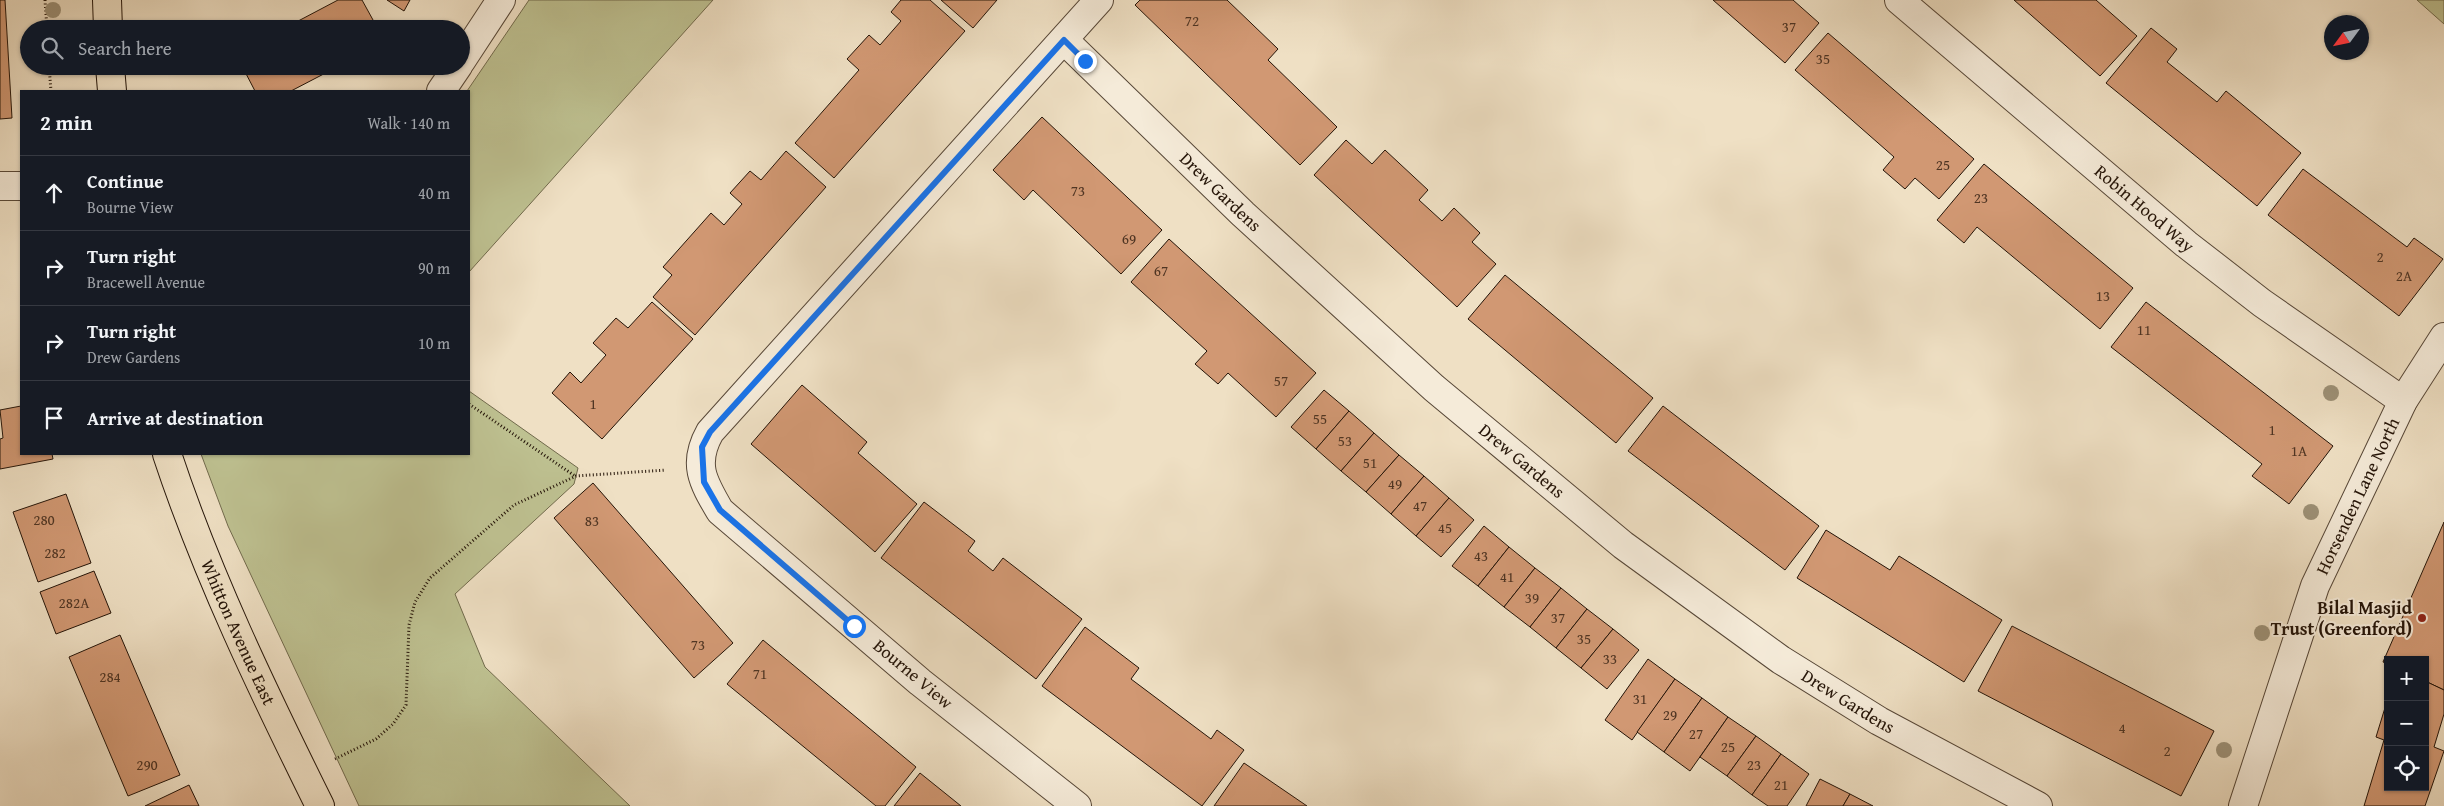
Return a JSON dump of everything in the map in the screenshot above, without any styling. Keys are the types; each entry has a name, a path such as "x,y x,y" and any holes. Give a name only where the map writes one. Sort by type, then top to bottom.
{"main road":[{"path":"107,0 108,20"},
{"path":"111,75 112,90"},
{"name":"Whitton Avenue East","path":"167,455 189,521 240,637 320,806"}],"street":[{"path":"470,47 501,0"},
{"path":"702,467 702,447 710,432 1099,0"},
{"name":"Robin Hood Way","path":"1899,0 2186,244 2262,303 2403,401"},
{"name":"Drew Gardens","path":"1064,40 1243,214 1434,388 1623,545 1781,660 1879,721 2038,806"},
{"path":"443,90 452,75"},
{"path":"0,186 20,186"},
{"name":"Horsenden Lane North","path":"2243,806 2315,586 2403,401 2444,337"},
{"name":"Bourne View","path":"702,467 704,482 720,510 920,682 1077,806"}],"path":[{"path":"45,0 46,20"},
{"path":"49,75 50,90"},
{"path":"470,405 576,476"},
{"path":"336,759 376,739 394,724 406,705 409,625 415,602 430,578 514,505 576,476 702,467"}],"green space":[{"path":"529,0 713,0 470,271 470,90 468,90"},
{"path":"2417,0 2444,0 2444,24"},
{"path":"470,392 578,468 574,484 455,594 485,667 630,806 359,806 228,526 201,455 470,455"}],"building":[{"path":"0,0 5,0 12,118 0,119"},
{"path":"338,0 362,0 373,20 300,20"},
{"path":"387,0 410,0 404,11"},
{"path":"901,0 930,0 965,31 834,178 795,143 859,70 847,59 869,35 880,45 901,21 891,12"},
{"path":"941,0 997,0 973,28"},
{"path":"1140,0 1227,0 1278,49 1268,60 1337,127 1300,165 1135,5"},
{"path":"1713,0 1793,0 1819,23 1785,63"},
{"path":"2014,0 2096,0 2137,36 2100,76"},
{"path":"2151,28 2177,49 2167,62 2217,102 2226,91 2301,153 2257,206 2106,83"},
{"path":"1828,33 1974,159 1939,199 1915,178 1905,189 1883,170 1894,157 1795,70"},
{"path":"247,75 322,75 293,90 254,90"},
{"path":"1042,117 1162,230 1121,274 1033,190 1024,200 993,170"},
{"path":"1346,140 1372,164 1385,150 1428,190 1419,200 1442,221 1454,208 1480,233 1472,242 1496,264 1457,307 1314,175"},
{"path":"786,151 826,187 695,335 653,297 672,275 663,267 711,213 724,225 742,204 730,193 750,171 761,180"},
{"path":"1984,164 2133,288 2100,329 1977,227 1964,243 1937,220"},
{"path":"2303,169 2407,247 2414,238 2443,259 2399,316 2268,215"},
{"path":"1169,239 1316,373 1276,417 1228,373 1218,384 1195,364 1207,351 1131,282"},
{"path":"1505,275 1653,398 1616,443 1468,319"},
{"path":"652,302 693,339 602,439 552,393 570,372 581,383 606,355 593,343 616,318 628,328"},
{"path":"2146,302 2333,446 2289,504 2252,476 2262,464 2111,347"},
{"path":"802,385 867,442 858,453 917,504 875,552 751,444"},
{"path":"1324,390 1349,411 1316,449 1291,427"},
{"path":"20,406 20,455 52,455 53,459 0,469 0,439 3,438 0,410"},
{"path":"1663,406 1819,526 1785,570 1628,451"},
{"path":"1349,411 1374,433 1341,471 1316,449"},
{"path":"1374,433 1399,455 1366,492 1341,471"},
{"path":"1399,455 1424,476 1391,514 1366,492"},
{"path":"1424,476 1449,498 1416,536 1391,514"},
{"path":"593,483 733,643 694,678 554,518"},
{"path":"66,494 91,563 38,582 13,512"},
{"path":"1449,498 1474,520 1441,557 1416,536"},
{"path":"924,502 975,541 968,551 993,571 1003,558 1082,619 1036,679 881,558"},
{"path":"2444,522 2444,690 2429,683 2429,656 2386,656"},
{"path":"1484,526 1509,547 1478,586 1452,566"},
{"path":"1826,530 1890,570 1899,556 2002,620 1964,682 1797,578"},
{"path":"1509,547 1535,568 1504,607 1478,586"},
{"path":"1535,568 1561,588 1530,627 1504,607"},
{"path":"94,571 111,613 56,634 40,592"},
{"path":"1561,588 1587,609 1556,648 1530,627"},
{"path":"1587,609 1613,629 1581,668 1556,648"},
{"path":"2012,626 2214,731 2181,796 1978,691"},
{"path":"1085,627 1139,668 1131,679 1211,739 1217,730 1244,750 1202,806 1042,686"},
{"path":"1613,629 1639,650 1607,689 1581,668"},
{"path":"120,635 180,775 128,796 69,657"},
{"path":"763,640 916,767 885,806 876,806 727,684"},
{"path":"1648,659 1675,679 1632,740 1605,720"},
{"path":"1675,679 1702,698 1664,752 1637,732"},
{"path":"2429,683 2444,690 2444,714 2434,747 2444,751 2425,806 2364,806 2384,740 2384,791 2429,791"},
{"path":"1702,698 1728,717 1690,771 1664,752"},
{"path":"2384,711 2384,740 2376,737"},
{"path":"1728,717 1756,736 1727,776 1700,757"},
{"path":"1756,736 1781,754 1752,795 1727,776"},
{"path":"1781,754 1809,774 1787,806 1768,806 1752,795"},
{"path":"1244,763 1307,806 1214,806"},
{"path":"920,773 961,806 894,806"},
{"path":"1820,779 1850,794 1843,806 1806,806"},
{"path":"189,785 199,806 145,806"},
{"path":"1850,794 1873,806 1843,806"}],"place":[{"name":"Bilal Masjid Trust (Greenford)","path":"2422,618"}],"route":[{"path":"854,626 720,510 704,482 702,447 710,432 1064,40 1085,61"}]}
